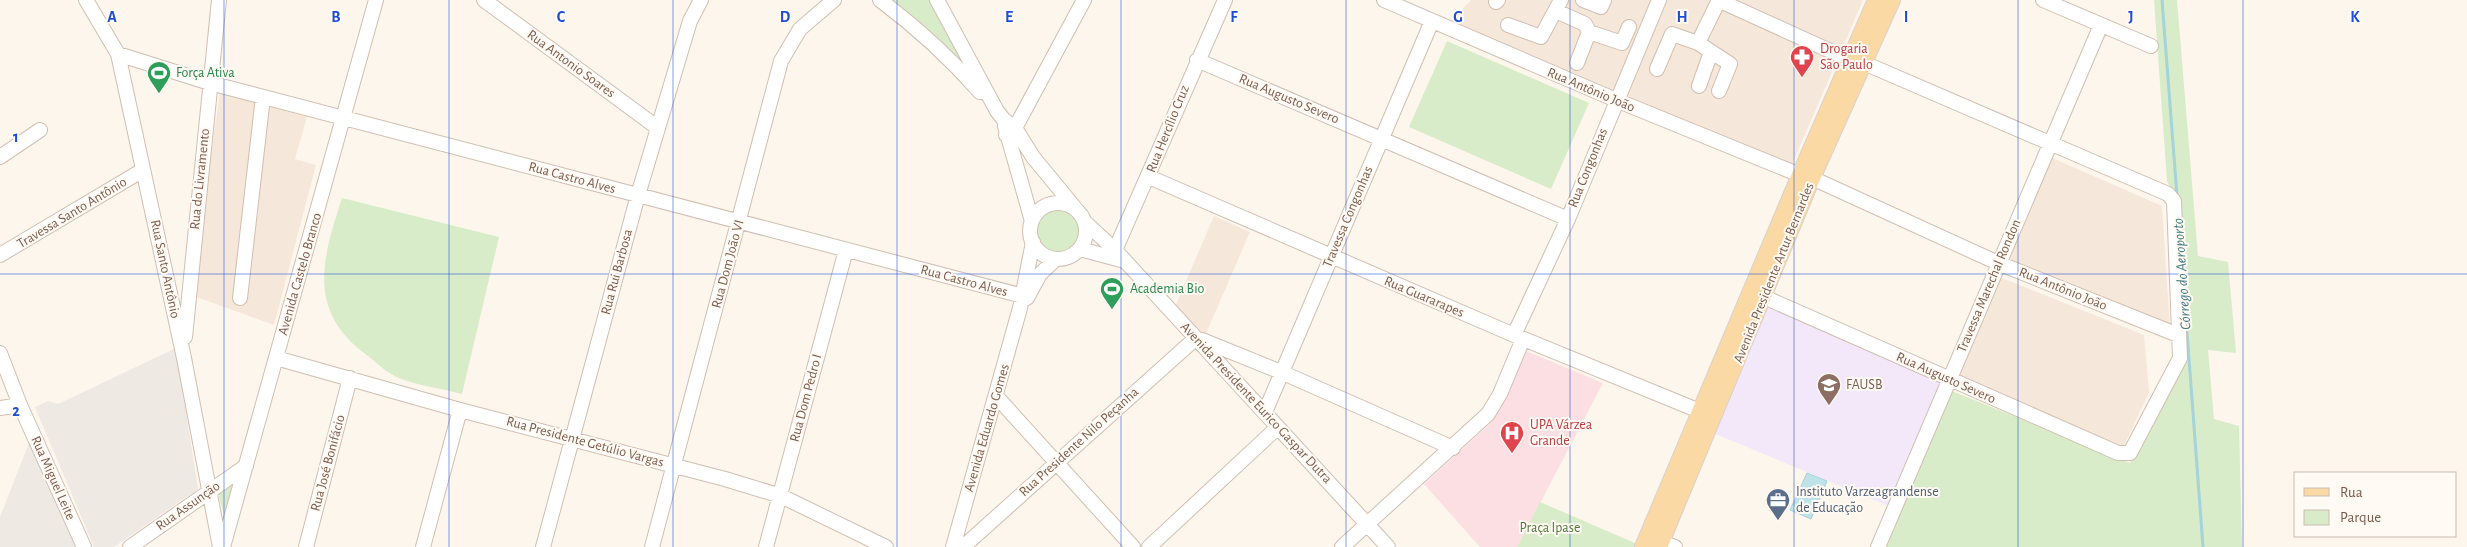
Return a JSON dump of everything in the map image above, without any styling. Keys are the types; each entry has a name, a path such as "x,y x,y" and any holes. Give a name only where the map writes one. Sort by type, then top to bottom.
{"main road":[{"name":"Avenida Presidente Artur Bernardes","path":"1857,61 1876,0"},
{"name":"Avenida Presidente Artur Bernardes","path":"1644,547 1857,61 1892,0"},
{"name":"Avenida Presidente Artur Bernardes","path":"1665,545 1764,297 1806,177"}],"street":[{"name":"Rua Santo Antônio","path":"86,0 118,54 184,358 209,491 222,547"},
{"name":"Rua do Livramento","path":"184,358 186,312 219,0"},
{"name":"Avenida Castelo Branco","path":"222,547 376,0"},
{"name":"Rua Antonio Soares","path":"484,0 658,128"},
{"name":"Rua Rui Barbosa","path":"543,547 638,195 690,21 701,0"},
{"name":"Rua Dom João VI","path":"652,547 781,61 800,29 834,0"},
{"path":"880,0 903,17 952,61 1076,208 1086,224 1087,232 1080,249 1073,255 1056,259 1040,274 1023,300"},
{"path":"936,0 1005,124 1032,221 1030,235 1033,242 1042,254 1056,259"},
{"path":"1005,124 1084,0"},
{"name":"Rua Hercílio Cruz","path":"1117,256 1197,60 1225,0"},
{"name":"Rua Antônio João","path":"1384,0 1616,100 1806,177 1998,263 2178,335"},
{"path":"1583,0 1601,7 1604,0"},
{"name":"Rua Congonhas","path":"1342,547 1453,448 1493,407 1519,337 1659,0"},
{"path":"1698,43 1719,0 1857,61 2160,189 2174,201 2178,335"},
{"path":"2043,0 2150,46"},
{"path":"1508,25 1541,37 1559,6 1585,24 1589,32 1622,44 1629,27"},
{"name":"Travessa Congonhas","path":"1265,412 1432,22"},
{"name":"Travessa Marechal Rondon","path":"1878,547 2101,25"},
{"path":"1577,62 1589,32"},
{"path":"1657,69 1672,34 1698,43 1730,64 1719,91"},
{"path":"1699,86 1711,52"},
{"name":"Rua Castro Alves","path":"118,54 210,83 846,250 1023,300"},
{"name":"Rua Augusto Severo","path":"1197,60 1568,220"},
{"path":"240,298 263,97"},
{"path":"0,157 40,130"},
{"name":"Travessa Santo Antônio","path":"0,255 143,170"},
{"name":"Rua Guararapes","path":"1148,177 1330,257 1702,412"},
{"path":"1032,221 1041,209 1054,203 1069,204 1076,208"},
{"name":"Avenida Presidente Eurico Gaspar Dutra","path":"1086,224 1196,338 1388,547"},
{"name":"Avenida Eduardo Gomes","path":"952,547 1023,300 1033,242"},
{"path":"1080,249 1117,256"},
{"name":"Rua Dom Pedro I","path":"766,547 846,250"},
{"name":"Rua Augusto Severo","path":"1764,297 2118,453 2130,454 2180,358 2178,335"},
{"path":"1196,338 1281,372 1453,448"},
{"name":"Rua Presidente Nilo Peçanha","path":"963,547 1196,338"},
{"name":"Rua Miguel Leite","path":"1,357 7,410 84,547"},
{"name":"Rua Presidente Getúlio Vargas","path":"276,358 460,410 673,465 781,496 886,547"},
{"name":"Rua José Bonifácio","path":"306,547 350,378"},
{"path":"996,396 1055,464 1133,547"},
{"path":"423,547 460,410"},
{"path":"1149,547 1278,428"},
{"name":"Rua Assunção","path":"130,547 246,466"}],"shaded area":[{"path":"1471,0 1863,0 1791,167 1450,22"},
{"path":"220,92 307,117 295,159 316,165 274,325 191,295"},
{"path":"2048,156 2162,206 2170,328 2002,259"},
{"path":"1214,216 1250,232 1205,336 1197,332 1174,309"},
{"path":"1997,276 2144,335 2149,392 2123,448 1954,376"},
{"name":"FAUSB","path":"1766,306 1944,380 1891,507 1713,433"},
{"path":"176,348 198,489 114,547 94,547 35,407 48,401 58,404"},
{"name":"UPA Várzea Grande","path":"1526,351 1603,383 1517,547 1480,547 1424,484 1491,423"},
{"path":"29,443 75,547 0,547 0,517"}],"green space":[{"path":"892,0 930,0 967,69 940,42"},
{"path":"2154,0 2177,0 2198,256 2228,262 2236,353 2208,350 2214,419 2239,426 2242,547 1883,547 1952,391 2130,463 2183,357 2175,198 2167,181"},
{"path":"1447,41 1589,103 1551,189 1409,127"},
{"path":"342,198 499,237 462,394 414,383 391,374 348,339 335,321 327,303 324,283 325,263"},
{"path":"1055,209 1065,209 1079,219 1083,232 1079,245 1073,251 1065,255 1055,255 1041,245 1037,237 1037,227 1047,213"},
{"path":"237,479 226,522 218,493"},
{"name":"Praça Ipase","path":"1540,502 1637,544 1636,547 1517,547"}],"water":[{"path":"1807,473 1827,481 1811,519 1790,510"}],"waterway":[{"name":"Córrego do Aeroporto","path":"2162,0 2177,196"},
{"name":"Córrego do Aeroporto","path":"2185,305 2203,547"}],"place":[{"name":"Drogaria São Paulo","path":"1802,78"},
{"name":"Força Ativa","path":"159,94"},
{"name":"Academia Bio","path":"1112,310"},
{"name":"FAUSB","path":"1829,406"},
{"name":"UPA Várzea Grande","path":"1512,454"},
{"name":"Instituto Varzeagrandense de Educação","path":"1778,521"}]}
